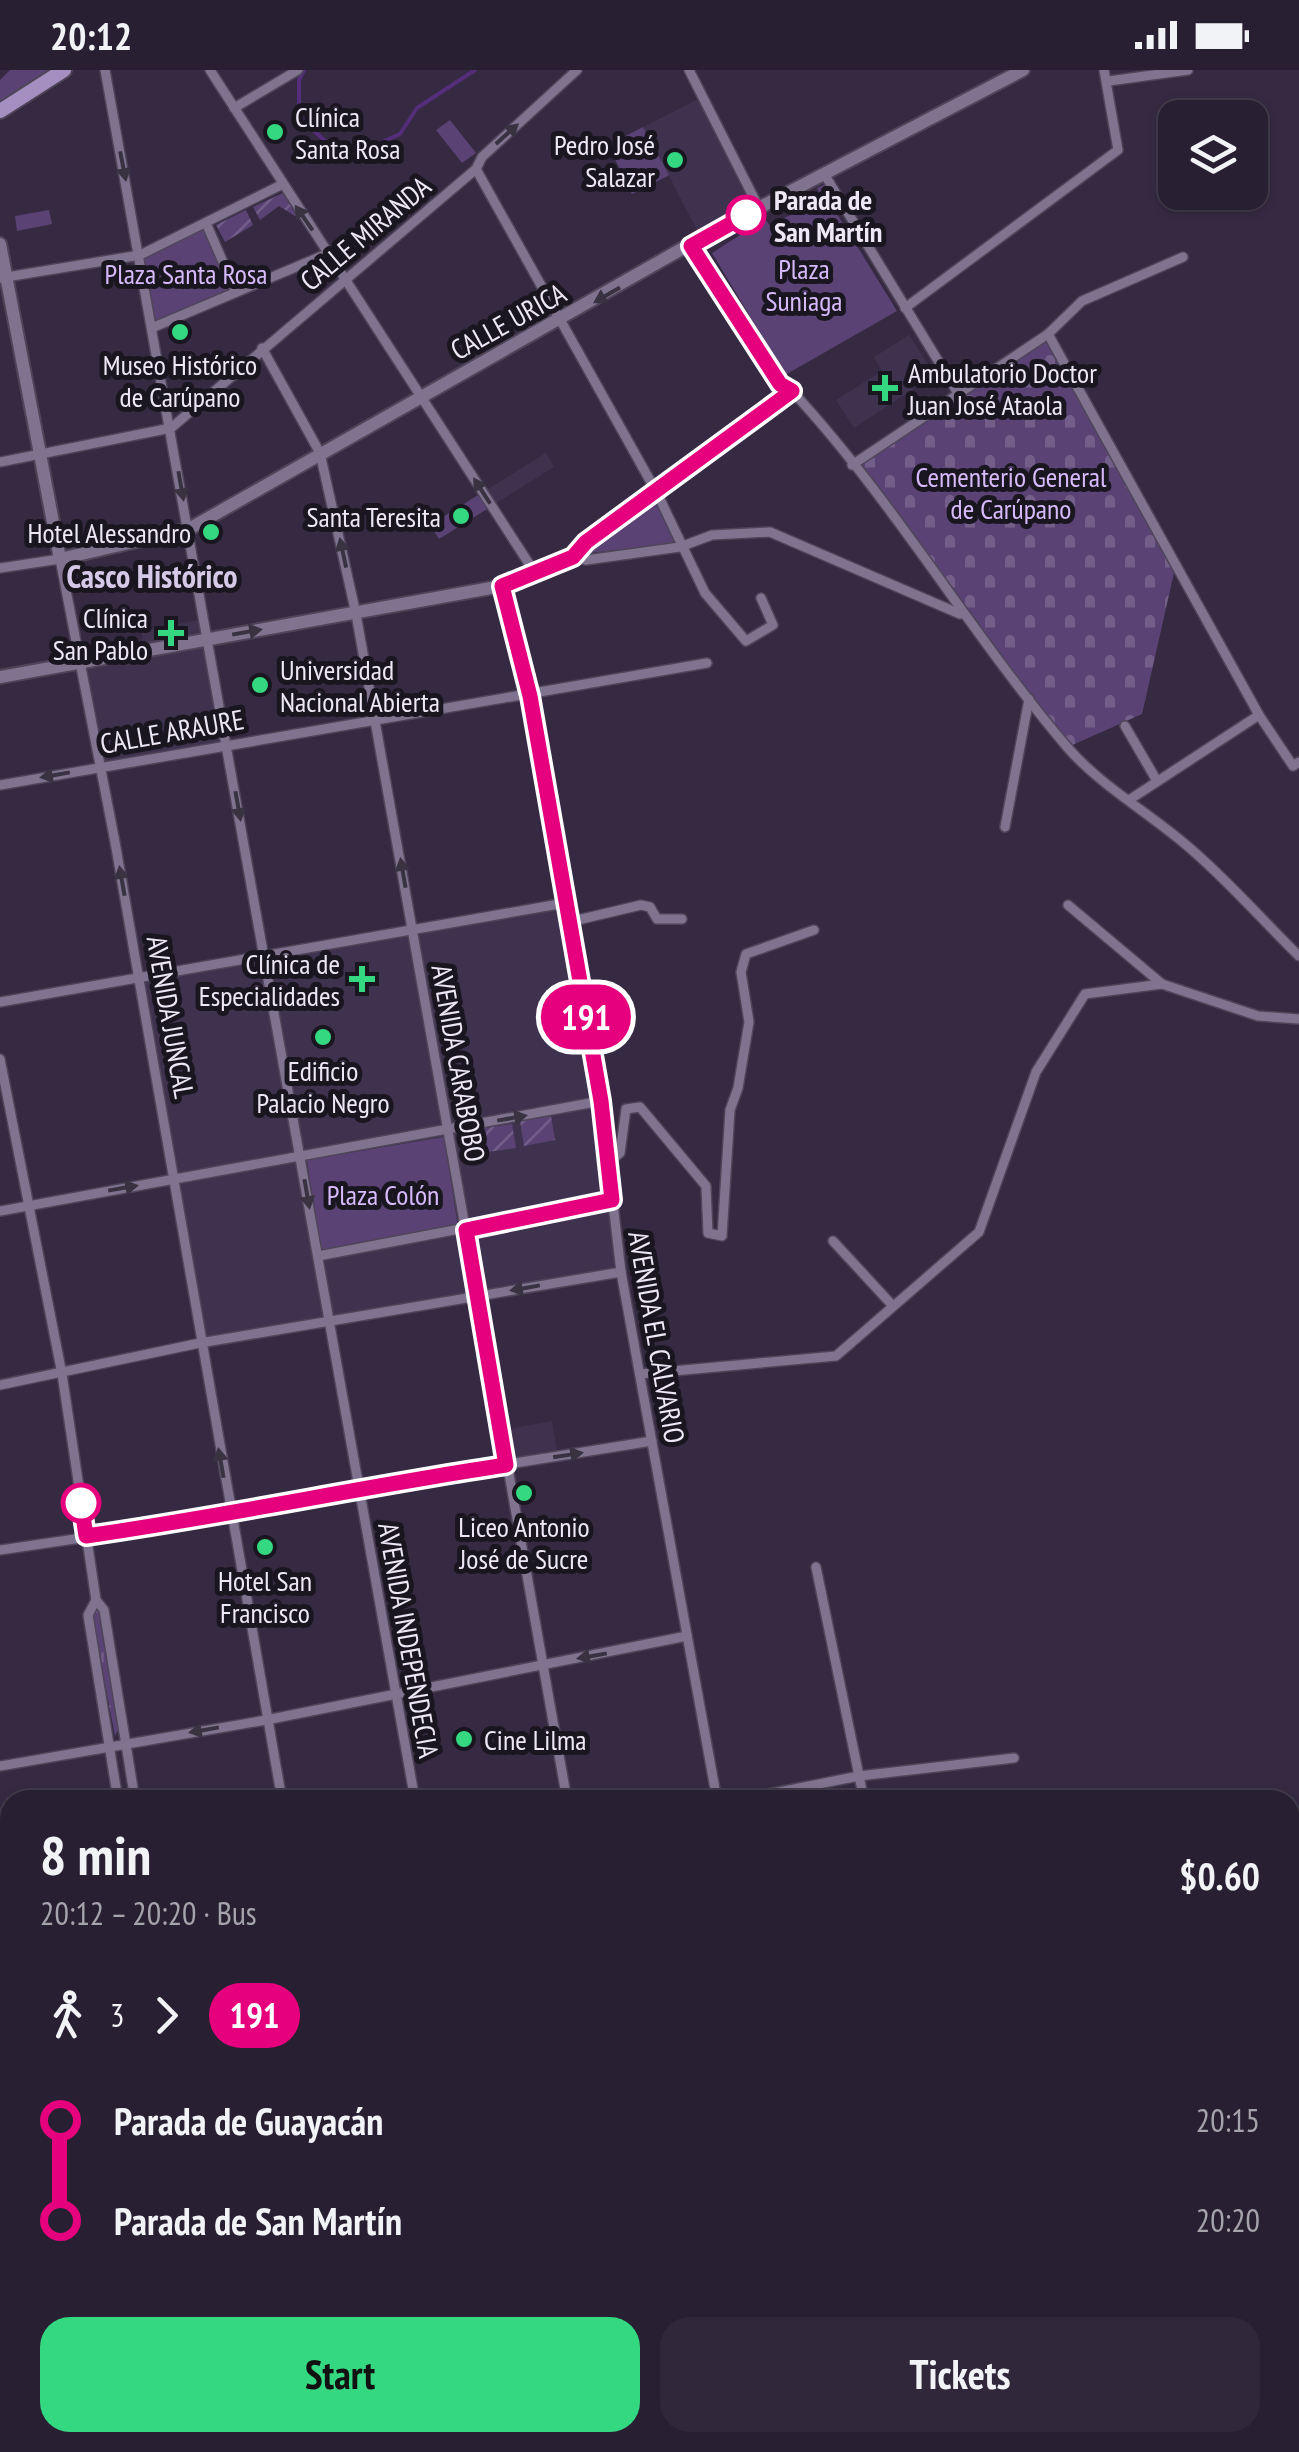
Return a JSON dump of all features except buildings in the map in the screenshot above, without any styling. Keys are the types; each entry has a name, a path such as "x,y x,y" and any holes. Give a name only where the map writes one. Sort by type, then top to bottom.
{"main road":[{"path":"0,111 64,70"},
{"name":"CALLE URICA","path":"60,559 189,529 758,208 826,177 1023,70"},
{"name":"AVENIDA JUNCAL","path":"0,244 3,277 60,559"},
{"path":"0,677 502,586 573,557 586,542 792,391 780,384 691,246"}],"street":[{"name":"AVENIDA INDEPENDECIA","path":"105,70 154,327 412,1790"},
{"path":"210,70 534,573"},
{"path":"234,108 298,70"},
{"name":"CALLE MIRANDA","path":"0,462 171,428 476,169 482,157 577,70"},
{"path":"689,70 758,208"},
{"path":"904,308 1118,150 1109,81 1104,70"},
{"path":"1109,81 1188,70"},
{"path":"476,169 657,493 705,594 746,641 773,626 761,598"},
{"path":"826,177 959,394"},
{"path":"3,277 140,255 281,185"},
{"path":"206,223 236,292"},
{"path":"154,327 329,253"},
{"path":"852,465 1048,334 1082,302 1183,257"},
{"path":"1048,334 1258,715 1296,764 1299,779"},
{"name":"AVENIDA CARABOBO","path":"262,348 320,452 356,614 564,1790"},
{"path":"792,391 1028,698 1091,772 1188,846 1299,956"},
{"path":"573,557 586,560 680,547 712,535 770,532 963,615"},
{"name":"CALLE URICA","path":"0,568 60,559"},
{"name":"AVENIDA JUNCAL","path":"60,559 139,977 280,1790"},
{"name":"AVENIDA EL CALVARIO","path":"502,586 530,696 601,1101 621,1272 715,1790"},
{"name":"CALLE ARAURE","path":"0,785 706,663"},
{"path":"1005,826 1028,698"},
{"path":"1129,800 1258,715"},
{"path":"1125,726 1157,781"},
{"path":"0,1002 565,903"},
{"path":"1068,905 1162,984 1258,1016 1299,1019"},
{"path":"569,922 640,906 650,907 657,919 682,918"},
{"path":"608,1162 620,1154 626,1110 640,1107 706,1186 708,1234 722,1236 728,1122 748,1022 740,972 746,954 814,930"},
{"path":"640,1374 836,1356 980,1232 1036,1072 1086,994 1162,984"},
{"path":"0,1058 62,1374 96,1600 104,1610 133,1790"},
{"path":"0,1211 601,1101"},
{"path":"318,1256 612,1200"},
{"path":"833,1240 893,1306"},
{"path":"0,1385 200,1343 621,1272"},
{"path":"0,1550 231,1516 360,1488 652,1441"},
{"path":"816,1568 862,1790"},
{"path":"96,1600 88,1615 117,1790"},
{"path":"0,1766 266,1720 688,1636"},
{"path":"788,1790 859,1776 1014,1758"}],"shaded area":[{"name":"Pedro José Salazar","path":"702,97 759,208 701,238 669,176 632,194 608,145"},
{"name":"Ambulatorio Doctor Juan José Ataola","path":"909,335 935,375 854,428 836,400 882,371 874,357"},
{"name":"Santa Teresita","path":"546,453 554,467 439,539 430,525"},
{"name":"Clínica San Pablo","path":"199,620 202,635 144,649 141,631"},
{"path":"209,639 227,743 104,765 85,661"},
{"path":"565,903 601,1101 621,1272 200,1343 139,977"},
{"path":"552,1421 557,1451 514,1459 509,1429"}],"green space":[{"path":"10,70 54,70 0,102 0,80"},
{"path":"450,120 476,153 462,163 436,130"},
{"path":"643,127 669,175 632,194 608,145"},
{"name":"Plaza Suniaga","path":"827,183 837,199 831,204 897,311 785,375 712,253 765,219 770,226 821,198 817,188"},
{"path":"283,193 298,218 279,206 260,220 253,207"},
{"path":"49,210 52,224 17,231 15,216"},
{"path":"246,210 253,225 225,242 216,225"},
{"name":"Plaza Santa Rosa","path":"206,223 236,292 154,327 140,255"},
{"name":"Cementerio General de Carúpano","path":"1048,334 1176,564 1142,714 1068,747 852,465"},
{"name":"Santa Teresita","path":"483,492 492,506 439,539 430,525"},
{"path":"656,499 675,544 579,554"},
{"path":"551,1116 555,1140 524,1146 520,1121"},
{"path":"512,1124 516,1148 488,1152 485,1128"},
{"name":"Plaza Colón","path":"444,1137 458,1228 321,1251 307,1160"},
{"path":"94,1608 99,1611 119,1728 115,1736 92,1615"}],"waterway":[{"path":"304,70 299,80 299,116 334,150 371,147 400,134 417,108 475,70"}],"bus line":[{"name":"191","path":"81,1503 86,1536 231,1516 360,1488 506,1465 466,1230 612,1200 601,1101 530,696 502,586 573,557 586,542 792,391 780,384 691,246 746,215"}],"place":[{"name":"Clínica Santa Rosa","path":"275,132"},
{"name":"Pedro José Salazar","path":"675,160"},
{"name":"Parada de San Martín","path":"746,215"},
{"name":"Museo Histórico de Carúpano","path":"180,332"},
{"name":"Ambulatorio Doctor Juan José Ataola","path":"885,388"},
{"name":"Santa Teresita","path":"461,516"},
{"name":"Hotel Alessandro","path":"211,532"},
{"name":"Clínica San Pablo","path":"171,633"},
{"name":"Universidad Nacional Abierta","path":"260,685"},
{"name":"Clínica de Especialidades","path":"362,979"},
{"name":"Edificio Palacio Negro","path":"323,1037"},
{"name":"Liceo Antonio José de Sucre","path":"524,1493"},
{"name":"Hotel San Francisco","path":"265,1547"},
{"name":"Cine Lilma","path":"464,1739"}],"district":[{"name":"Casco Histórico","path":"152,576"}]}
